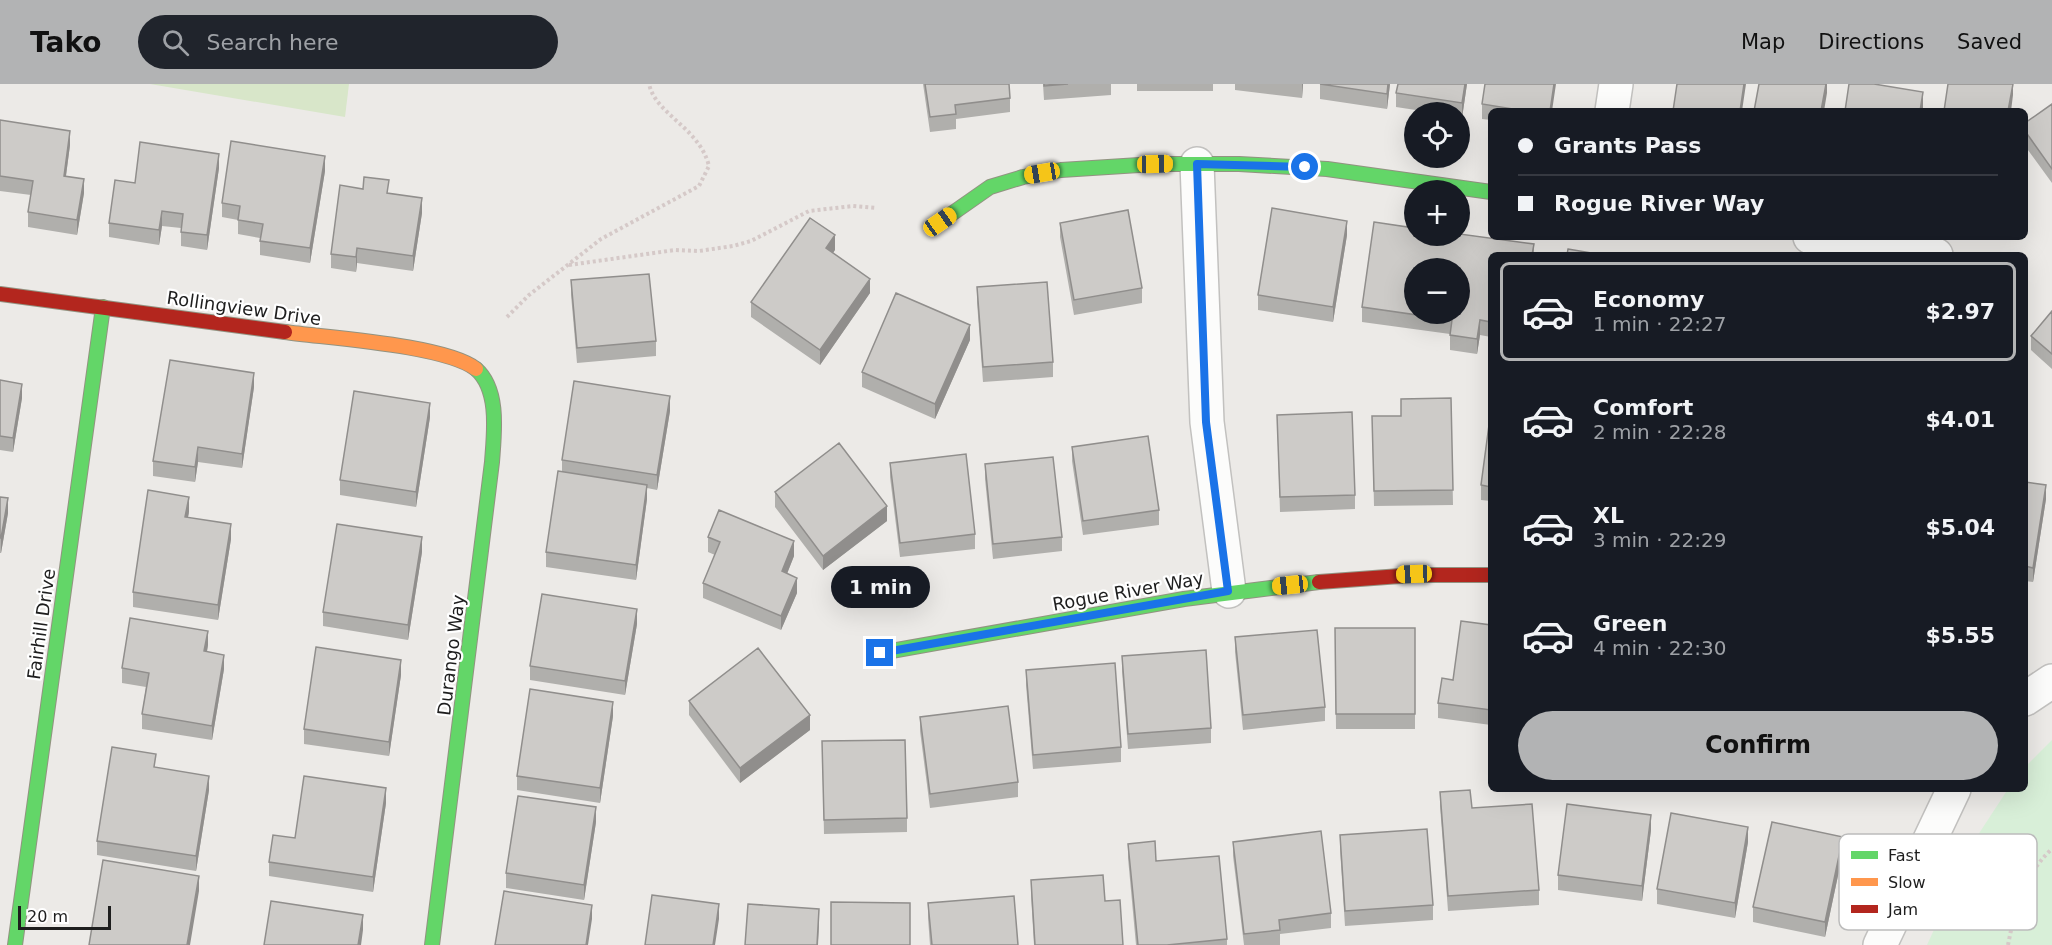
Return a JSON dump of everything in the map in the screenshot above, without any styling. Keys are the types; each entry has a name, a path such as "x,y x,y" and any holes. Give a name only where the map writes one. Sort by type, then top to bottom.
{"street":[{"path":"1612,108 1616,84"},
{"path":"940,222 990,187 1023,177 1061,170 1197,164 1327,169 1488,192"},
{"path":"1197,164 1206,422 1228,591"},
{"path":"1831,240 1915,252"},
{"name":"Rollingview Drive","path":"0,294 429,352 455,358 480,372"},
{"name":"Fairhill Drive","path":"15,945 103,307"},
{"name":"Durango Way","path":"432,945 490,490 494,435 492,404 480,372"},
{"name":"Rogue River Way","path":"880,653 1228,591 1372,576 1488,575"},
{"path":"2028,697 2052,681"},
{"path":"1933,834 1953,792"},
{"path":"1880,945 1887,930"}],"path":[{"path":"507,317 529,295 601,239 699,186 705,178 709,166 702,147 694,135 653,97 649,84"},
{"path":"568,265 675,250 699,251 733,246 751,241 809,212 853,206 877,208"},
{"path":"2037,867 2052,849"},
{"path":"2008,945 2012,930"}],"green space":[{"path":"150,84 349,84 345,117"},
{"path":"2052,740 2052,945 1927,945 1934,930 2037,930 2037,834 1979,834 2006,792 2028,792 2028,764"}],"building":[{"path":"925,84 1009,84 1010,98 955,105 956,114 930,117"},
{"path":"1044,84 1068,84 1044,86"},
{"path":"1320,84 1388,84 1387,94"},
{"path":"1398,84 1465,84 1462,102 1396,93"},
{"path":"1485,84 1554,84 1550,108 1507,108 1482,104"},
{"path":"1677,84 1744,84 1740,108 1673,108"},
{"path":"1759,84 1826,84 1822,108 1755,108"},
{"path":"1849,84 1874,84 1923,92 1920,108 1845,108"},
{"path":"1948,84 2013,84 2009,108 1944,108"},
{"path":"2052,104 2052,169 2028,135 2028,121"},
{"path":"0,120 70,131 64,176 84,179 77,220 28,212 33,181 0,176"},
{"path":"231,141 325,156 310,248 260,241 263,224 238,220 240,206 222,203"},
{"path":"140,142 219,154 207,235 181,232 183,214 162,211 159,230 109,223 115,180 135,183"},
{"path":"364,177 389,180 387,193 422,198 413,256 357,248 356,257 331,254 340,185 363,189"},
{"path":"1272,208 1347,221 1333,307 1258,295"},
{"path":"1128,210 1142,288 1074,300 1060,223"},
{"path":"810,218 835,235 826,248 870,279 820,350 751,302"},
{"path":"1374,222 1404,226 1404,246 1470,246 1470,235 1488,238 1488,240 1534,244 1533,252 1488,252 1488,321 1480,320 1477,339 1450,335 1451,324 1470,324 1470,258 1404,258 1404,313 1362,307"},
{"path":"1568,249 1586,252 1568,252"},
{"path":"649,274 656,341 577,348 571,280"},
{"path":"1047,282 1053,362 983,367 977,287"},
{"path":"896,293 970,325 935,404 862,372"},
{"path":"2052,311 2052,354 2031,336"},
{"path":"170,360 254,373 242,454 198,447 195,467 153,461"},
{"path":"0,380 22,384 13,438 0,436"},
{"path":"574,381 670,396 657,475 562,460"},
{"path":"354,391 430,403 416,492 340,480"},
{"path":"1451,398 1453,490 1374,491 1372,416 1401,416 1401,399"},
{"path":"1352,412 1355,495 1280,497 1277,415"},
{"path":"1488,432 1488,486 1481,485"},
{"path":"1148,436 1159,510 1083,521 1072,447"},
{"path":"839,443 887,506 823,556 775,492"},
{"path":"966,454 975,534 900,543 890,463"},
{"path":"1053,457 1062,537 993,544 985,464"},
{"path":"558,471 647,485 636,565 546,552"},
{"path":"2028,482 2046,485 2033,568 2028,567"},
{"path":"148,490 189,497 185,517 231,524 218,605 133,592"},
{"path":"0,497 8,498 1,538 0,538"},
{"path":"719,510 794,541 782,571 797,578 781,616 703,583 720,542 708,537"},
{"path":"337,524 422,537 408,625 323,612"},
{"path":"542,594 637,609 625,681 530,666"},
{"path":"130,618 208,631 204,651 224,655 212,726 142,714 149,673 122,668"},
{"path":"1461,621 1488,625 1488,710 1438,703 1442,678 1453,680"},
{"path":"1335,628 1415,628 1415,714 1336,714"},
{"path":"1317,630 1325,707 1243,715 1235,637"},
{"path":"316,647 401,660 389,742 304,729"},
{"path":"758,648 810,715 740,768 689,701"},
{"path":"1206,650 1211,728 1128,734 1122,656"},
{"path":"1115,663 1121,747 1033,755 1026,670"},
{"path":"530,689 613,702 600,788 517,776"},
{"path":"1008,706 1018,782 930,794 920,717"},
{"path":"905,740 907,818 824,820 822,741"},
{"path":"112,747 156,754 154,767 209,776 196,856 97,841"},
{"path":"304,776 386,788 373,877 269,862 273,835 295,838"},
{"path":"1470,790 1472,808 1532,804 1539,890 1448,896 1440,792"},
{"path":"518,796 596,807 584,885 506,873"},
{"path":"1567,804 1651,815 1642,886 1558,875"},
{"path":"1671,813 1748,827 1735,903 1657,889"},
{"path":"1772,822 1839,836 1839,856 1825,922 1753,907"},
{"path":"1427,829 1433,905 1345,911 1340,835"},
{"path":"1321,831 1331,913 1279,920 1280,930 1244,934 1233,842"},
{"path":"1155,841 1156,861 1219,856 1227,939 1167,945 1138,945 1128,844"},
{"path":"103,860 199,876 187,945 89,945"},
{"path":"1103,875 1105,901 1120,900 1123,945 1035,945 1031,880"},
{"path":"504,891 592,905 586,945 495,945"},
{"path":"652,895 719,904 713,945 645,945"},
{"path":"1014,896 1018,945 932,945 928,903"},
{"path":"271,901 363,915 358,945 264,945"},
{"path":"831,902 910,903 910,945 831,945"},
{"path":"748,904 819,909 817,945 745,945"}],"traffic: fast":[{"path":"940,222 990,187 1023,177 1061,170 1155,164 1239,164 1327,169 1488,192"},
{"path":"15,945 103,307"},
{"path":"432,945 493,451 492,400 484,378 476,369"},
{"path":"880,653 1184,599 1319,582"}],"traffic: slow":[{"path":"285,332 413,348 461,361 476,369"}],"traffic: jam":[{"path":"0,294 285,332"},
{"path":"1319,582 1414,575 1488,575"}],"route":[{"path":"880,653 1228,591 1206,422 1197,164 1305,167"}]}
